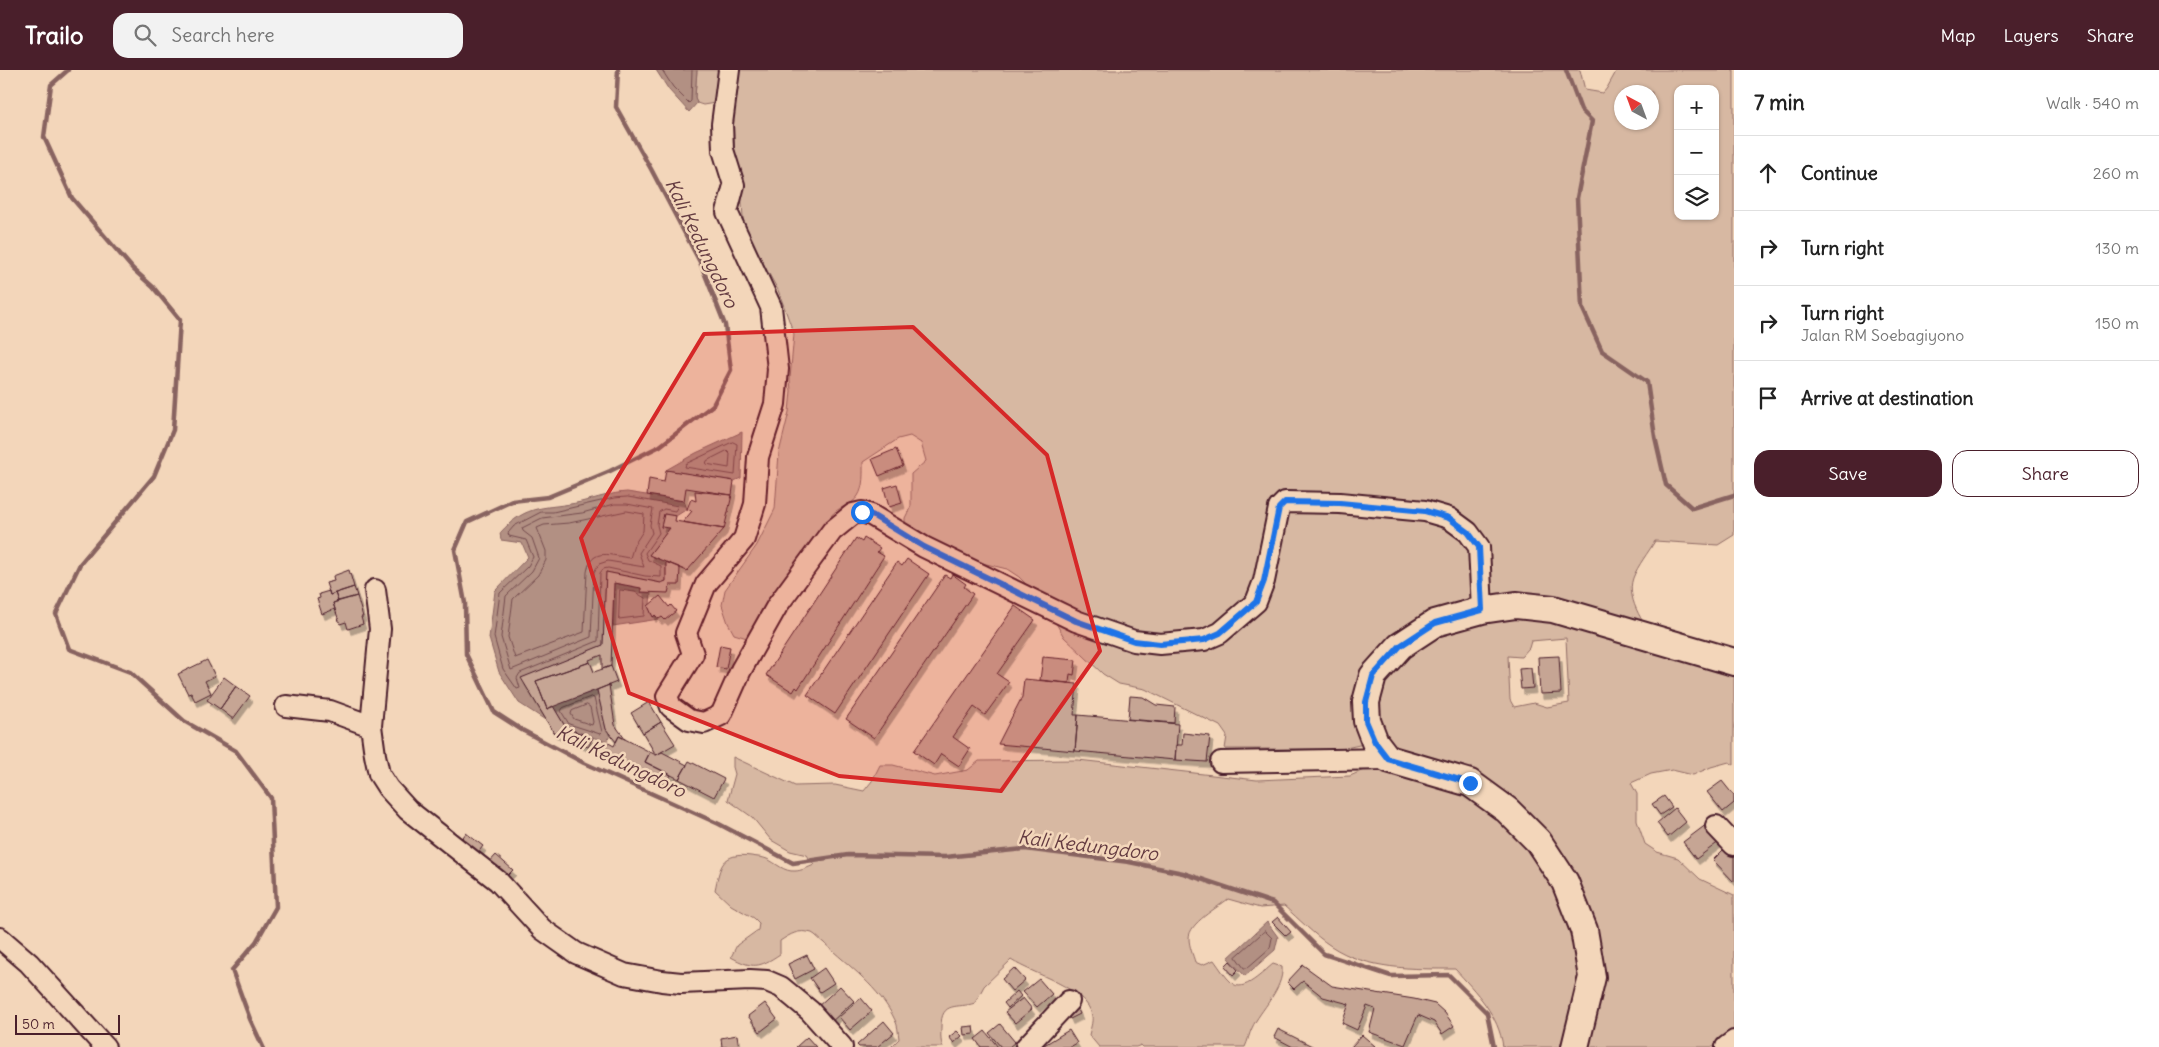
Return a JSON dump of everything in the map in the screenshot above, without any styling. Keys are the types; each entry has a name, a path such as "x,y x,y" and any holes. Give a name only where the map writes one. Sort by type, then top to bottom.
{"main road":[{"path":"1575,1047 1592,977 1584,930 1565,882 1538,841 1507,810 1470,783 1388,759 1375,742 1366,721 1366,702 1373,676 1400,646 1435,623 1482,610 1516,605 1553,609 1734,662"}],"street":[{"path":"729,70 722,124 723,150 734,185 727,212 771,308 778,369 775,404 758,457 755,504 744,539 706,584 686,633 693,654 667,696 671,707 679,714 689,720 704,723 721,715 741,670 777,606 832,531 852,514 862,512 872,515 924,547 1076,621 1134,641 1160,644 1204,640 1220,633 1256,602 1264,581 1279,508 1285,502 1340,503 1425,511 1449,518 1468,532 1479,547 1482,610"},
{"path":"375,590 380,629 371,726 379,774 392,794 421,821 498,881 542,929 558,942 595,963 617,971 662,981 681,983 767,981 782,987 810,1011 842,1047"},
{"path":"286,706 330,711 371,726"},
{"path":"1221,762 1388,759"},
{"path":"1716,826 1734,845"},
{"path":"0,938 29,963 105,1047"},
{"path":"1026,1047 1069,1001"},
{"path":"1726,1047 1734,1041"}],"highlighted area":[{"path":"913,327 1047,455 1100,651 1001,791 839,776 629,693 581,538 704,334"}],"shaded area":[{"path":"697,70 1580,70 1585,90 1603,93 1617,70 1734,70 1734,535 1718,545 1655,541 1635,573 1631,587 1634,605 1638,614 1658,646 1734,666 1734,765 1729,762 1693,775 1672,770 1651,774 1631,783 1637,794 1637,821 1645,844 1657,852 1678,858 1700,879 1734,895 1734,1047 1503,1047 1501,1035 1492,1014 1455,969 1407,968 1360,960 1345,954 1325,942 1284,906 1260,908 1228,899 1198,921 1190,932 1190,944 1195,962 1202,965 1214,960 1227,978 1237,986 1247,984 1273,964 1282,967 1279,983 1251,1030 1245,1047 1143,1047 1141,1045 1136,1047 1099,1047 1089,1035 1092,1016 1088,1006 1081,997 1058,983 1011,960 984,986 975,1003 947,1009 942,1018 941,1027 943,1047 891,1047 899,1039 897,1024 889,1008 863,978 812,933 799,932 784,938 780,941 780,954 761,964 745,964 731,957 737,945 758,930 759,923 754,918 731,905 715,890 724,862 734,856 741,855 765,858 791,871 814,865 807,855 790,851 771,840 752,817 728,800 735,774 733,757 795,786 835,785 864,791 872,781 880,765 893,765 935,776 968,770 979,761 1078,760 1257,780 1350,776 1382,762 1364,744 1341,749 1225,749 1227,736 1220,726 1145,689 1119,684 1103,674 1064,637 1043,601 1019,577 1007,569 978,562 909,529 905,524 905,518 911,506 911,474 926,461 921,443 910,436 898,439 863,462 862,484 858,496 852,502 837,510 829,519 800,571 757,628 747,638 734,634 722,605 725,590 757,545 775,509 779,453 789,412 794,334 778,290 744,229 739,167 734,148 733,100 703,105 697,103 695,97","holes":["1566,638 1569,703 1547,707 1534,703 1514,707 1510,700 1508,656 1521,657 1529,648 1531,641"]}],"water":[{"path":"656,70 697,70 695,97 697,103 689,112 669,90"},
{"path":"742,432 741,478 734,481 666,470 696,453"},
{"path":"627,492 684,501 687,509 676,516 664,514 661,527 670,528 649,555 666,562 666,581 661,583 606,572 603,645 522,678 547,721 519,703 499,672 489,638 495,591 528,557 522,543 501,540 500,533 519,516 528,512"},
{"path":"614,583 641,588 641,592 651,593 648,606 651,611 650,613 659,619 613,626"},
{"path":"597,690 606,729 610,735 607,742 566,728 553,706"},
{"path":"1267,922 1278,937 1275,950 1245,976 1228,958"}],"building":[{"path":"896,449 903,466 879,476 872,459"},
{"path":"666,470 734,481 732,495 686,488 684,501 647,495 649,479 664,482"},
{"path":"897,484 902,503 889,507 884,488"},
{"path":"695,491 732,495 724,529 683,522 692,511 687,509 691,499 696,501"},
{"path":"664,514 676,516 675,521 724,529 687,571 649,555 670,528 661,527"},
{"path":"856,538 862,542 864,538 880,548 877,552 884,556 798,689 796,687 793,692 766,675"},
{"path":"907,559 929,574 835,714 807,695 897,562 902,566"},
{"path":"666,562 680,569 679,585 670,585 668,593 641,592 641,588 614,583 611,666 602,669 602,655 589,660 590,662 536,681 547,709 553,706 566,728 593,738 588,747 554,733 521,678 603,645 606,572 661,583 666,581"},
{"path":"349,570 354,587 330,595 326,583 334,581 333,576"},
{"path":"952,574 966,584 964,587 973,594 874,738 846,719 945,575 950,578"},
{"path":"354,587 357,596 338,601 335,593"},
{"path":"329,591 330,595 335,593 338,601 333,603 335,609 322,614 317,599 320,598 319,594"},
{"path":"357,596 363,624 348,629 346,622 340,624 333,603"},
{"path":"660,596 669,607 671,605 676,611 665,620 662,617 659,619 655,615 653,617 648,606"},
{"path":"1015,606 1035,620 997,674 1009,682 985,715 974,707 953,737 970,749 959,766 941,754 934,765 914,751"},
{"path":"720,645 730,647 726,669 716,667"},
{"path":"1559,656 1561,693 1540,694 1538,657"},
{"path":"1043,657 1076,660 1074,675 1070,674 1069,683 1040,680"},
{"path":"207,660 215,676 205,681 211,693 195,701 191,693 188,694 178,674"},
{"path":"590,662 594,672 611,666 617,682 547,709 536,681"},
{"path":"1531,668 1533,688 1521,689 1519,669"},
{"path":"224,677 236,686 220,709 207,700"},
{"path":"1024,679 1077,684 1074,715 1078,715 1075,751 998,744 1022,697"},
{"path":"609,685 615,725 625,739 619,736 616,742 606,729 597,690"},
{"path":"236,686 250,696 233,719 220,709"},
{"path":"1130,696 1143,697 1156,705 1175,707 1174,723 1128,719"},
{"path":"649,702 661,722 643,733 631,713"},
{"path":"1078,715 1178,724 1175,760 1075,751"},
{"path":"661,722 675,744 656,755 643,733"},
{"path":"1183,733 1210,736 1207,762 1175,760 1176,745 1182,745"},
{"path":"619,736 650,752 645,762 671,775 666,784 600,751 605,741 614,746"},
{"path":"650,752 656,755 662,752 687,765 679,779 645,762"},
{"path":"689,761 724,779 714,797 679,779"},
{"path":"1722,781 1734,796 1734,803 1723,812 1707,792"},
{"path":"1664,796 1672,807 1660,815 1652,804"},
{"path":"1675,808 1686,822 1668,837 1657,823"},
{"path":"1707,824 1720,841 1696,859 1683,842"},
{"path":"466,833 483,846 474,858 457,845"},
{"path":"1727,846 1734,854 1734,882 1713,860"},
{"path":"496,855 513,870 502,881 486,866"},
{"path":"1278,917 1291,932 1286,936 1272,922"},
{"path":"807,955 814,969 795,979 788,964"},
{"path":"1230,961 1238,970 1233,975 1225,966"},
{"path":"1303,965 1332,986 1435,1004 1445,1013 1454,1026 1442,1034 1434,1022 1418,1015 1405,1045 1369,1032 1375,1009 1367,1006 1357,1030 1342,1023 1349,1004 1323,997 1303,981 1294,989 1287,982"},
{"path":"824,968 834,983 820,992 810,978"},
{"path":"1014,968 1025,980 1012,991 1002,979"},
{"path":"1039,979 1052,994 1037,1007 1023,992"},
{"path":"840,986 854,1001 829,1024 815,1009"},
{"path":"1017,991 1021,996 1008,1008 1004,1003"},
{"path":"861,998 872,1011 850,1030 839,1017"},
{"path":"1023,998 1032,1009 1015,1023 1005,1012"},
{"path":"765,1003 777,1019 760,1032 748,1016"},
{"path":"1076,1005 1080,1014 1070,1019 1066,1010"},
{"path":"884,1021 894,1033 877,1047 859,1047 857,1045"},
{"path":"1000,1024 1015,1042 1009,1047 1001,1047 989,1033"},
{"path":"973,1026 974,1034 964,1035 963,1027"},
{"path":"1278,1029 1314,1047 1293,1047 1274,1037"},
{"path":"1069,1030 1077,1043 1070,1047 1041,1047"},
{"path":"957,1031 962,1036 954,1043 949,1037"},
{"path":"985,1031 998,1047 981,1047 975,1039"},
{"path":"737,1035 739,1047 722,1047 721,1038"},
{"path":"1362,1035 1375,1046 1351,1047"},
{"path":"807,1037 816,1047 796,1047"}],"waterway":[{"path":"68,70 51,85 44,137 72,198 133,269 153,287 180,320 173,430 154,476 80,564 56,614 69,649 130,672 184,721 236,751 271,798 276,907 256,942 232,970 250,1019 263,1047"},
{"name":"Kali Kedungdoro","path":"618,70 616,107 700,262 725,325 731,370 713,405 660,446 610,471 548,497 512,501 467,522 455,550 465,603 466,654 494,712 522,730 584,763 719,824 793,863 848,855 945,857 1025,849 1129,862 1183,873 1273,903 1324,954 1391,976 1449,975 1487,1013 1494,1047"},
{"path":"1566,70 1581,110 1592,121 1577,198 1582,307 1602,351 1647,382 1655,437 1666,485 1692,508 1734,495"}],"route":[{"path":"862,512 872,515 924,547 1076,621 1134,641 1160,644 1204,640 1220,633 1256,602 1264,581 1279,508 1285,502 1340,503 1425,511 1449,518 1468,532 1479,547 1482,610 1435,623 1400,646 1373,676 1366,702 1366,721 1375,742 1388,759 1470,783"}]}
